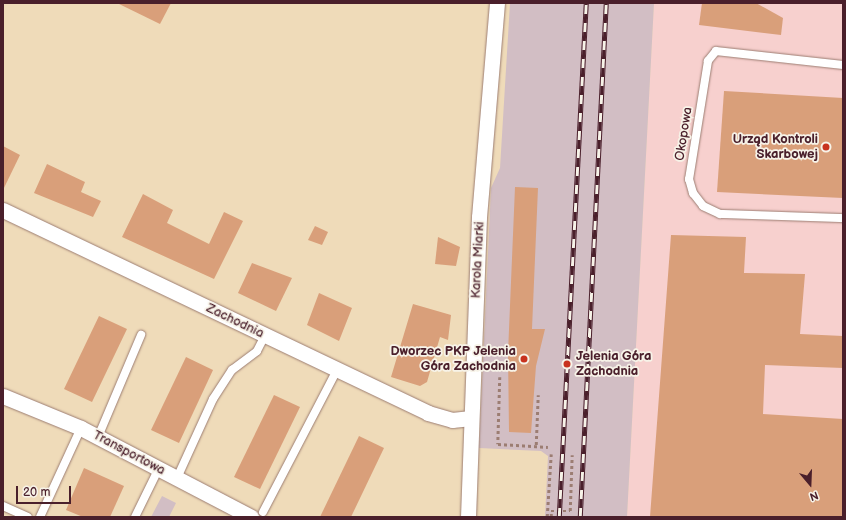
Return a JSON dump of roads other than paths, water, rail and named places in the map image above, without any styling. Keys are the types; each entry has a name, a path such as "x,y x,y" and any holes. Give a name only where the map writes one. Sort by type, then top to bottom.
{"street":[{"name":"Karola Miarki","path":"468,517 479,217 497,3"},
{"name":"Zachodnia","path":"3,210 428,413 452,420 471,418"},
{"name":"Transportowa","path":"3,396 81,428 177,478 257,514"}],"lane":[{"name":"Okopowa","path":"843,64 716,51 708,61 689,179 693,193 704,206 720,214 843,218"},
{"path":"98,437 141,335"},
{"path":"177,478 213,399 232,370 257,351 265,335"},
{"path":"257,514 337,370"},
{"path":"40,517 81,428"},
{"path":"135,517 159,468"},
{"path":"3,506 28,517"}],"railway":[{"path":"559,517 586,3"},
{"path":"580,517 606,3"}],"place":[{"name":"Urząd Kontroli Skarbowej","path":"826,147"},
{"name":"Dworzec PKP Jelenia Góra Zachodnia","path":"524,359"},
{"name":"Jelenia Góra Zachodnia","path":"567,364"}]}
